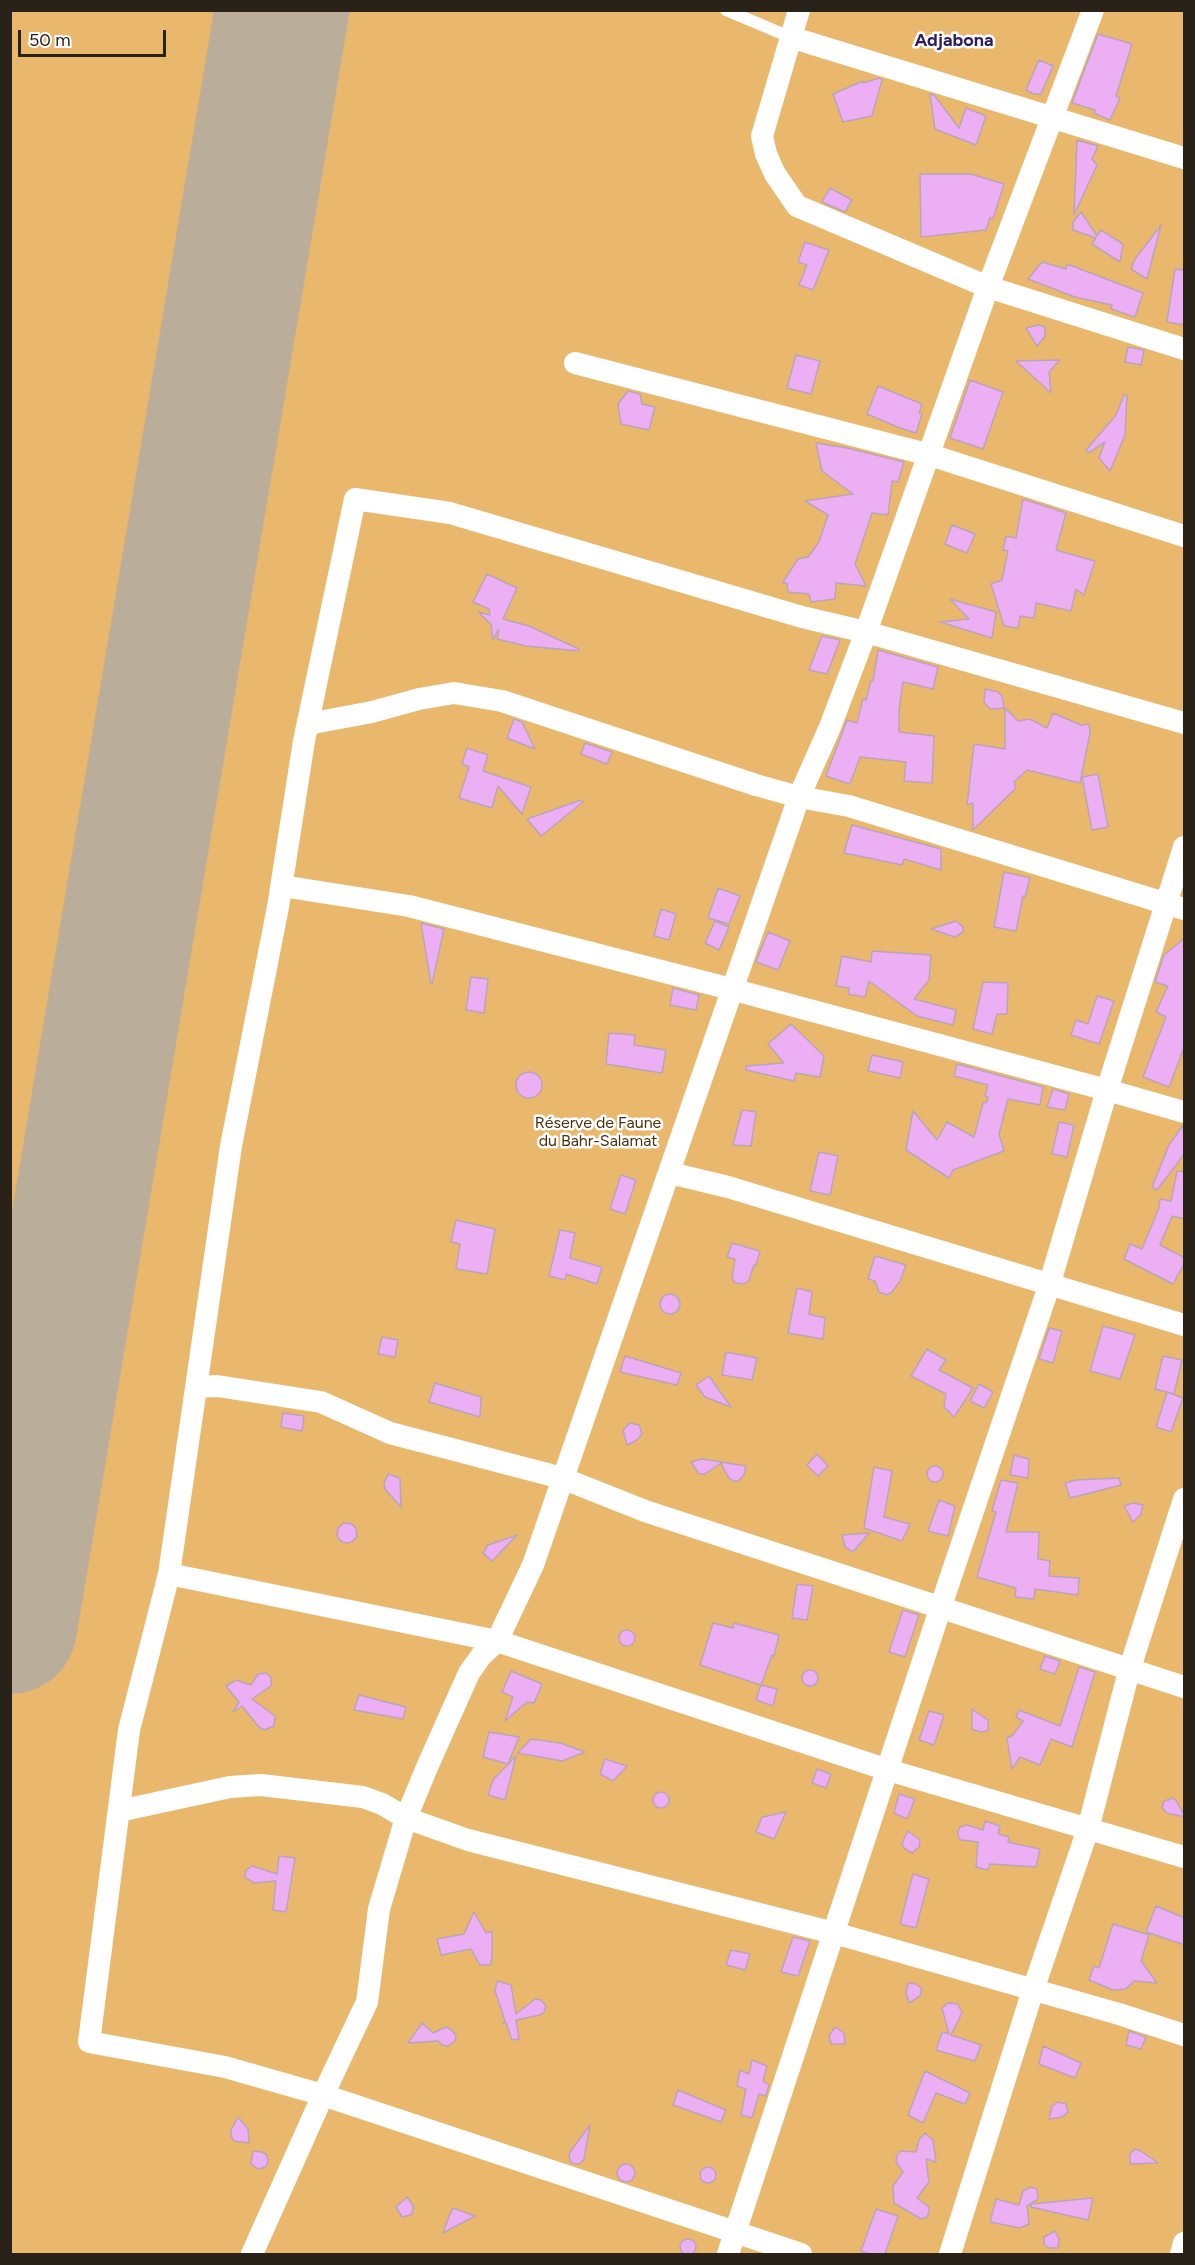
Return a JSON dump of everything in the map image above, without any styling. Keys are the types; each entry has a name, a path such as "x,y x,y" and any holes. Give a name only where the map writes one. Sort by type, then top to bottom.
{"street":[{"path":"799,10 762,136 766,154 775,174 796,206 988,287 1185,349"},
{"path":"252,2254 367,2002 379,1909 406,1818 470,1673 481,1656 497,1641 533,1565 799,797 830,727 866,632 988,287 1093,10"},
{"path":"790,37 1185,158"},
{"path":"575,363 930,455 1185,536"},
{"path":"801,2254 323,2095 225,2067 89,2042 129,1730 168,1574 231,1146 282,886 308,724 355,499 450,513 802,617 866,632 1185,723"},
{"path":"308,724 454,693 502,701 756,785 799,797 849,806 1176,906"},
{"path":"728,2254 940,1608 1049,1286 1107,1090 1176,906 1185,847"},
{"path":"282,886 409,906 731,989 1185,1112"},
{"path":"670,1173 728,1187 1049,1286 1185,1325"},
{"path":"196,1387 217,1386 321,1402 390,1433 562,1478 645,1510 1130,1671 1185,1687"},
{"path":"950,2254 1033,1990 1088,1829 1130,1671 1185,1499"},
{"path":"168,1574 497,1641 888,1770 1185,1857"},
{"path":"119,1811 230,1787 261,1785 363,1797 382,1804 406,1818 468,1840 834,1933 1185,2035"},
{"path":"1181,2254 1185,2242"}],"lane":[{"path":"726,10 790,37"}],"green space":[{"name":"Réserve de Faune du Bahr-Salamat","path":"11,11 1184,11 1184,2254 11,2254"}],"building":[{"path":"1098,34 1132,44 1116,96 1120,98 1110,120 1094,113 1095,110 1072,103"},
{"path":"1039,60 1053,66 1041,94 1034,94 1026,90"},
{"path":"879,78 882,80 872,116 843,122 833,94 863,81 863,83"},
{"path":"930,94 934,95 959,128 966,108 986,116 976,145 935,129"},
{"path":"1077,140 1098,146 1092,159 1097,165 1074,215"},
{"path":"920,174 971,174 1004,184 993,219 990,218 986,230 921,237"},
{"path":"830,188 852,200 845,212 822,202"},
{"path":"1081,212 1097,236 1101,230 1123,244 1120,262 1092,244 1096,238 1073,230 1073,222"},
{"path":"1161,225 1147,279 1131,269 1135,259"},
{"path":"805,242 829,250 813,290 799,285 807,265 798,262"},
{"path":"1042,262 1066,269 1067,264 1143,293 1135,317 1111,309 1112,305 1075,297 1028,279"},
{"path":"1175,269 1185,270 1185,325 1167,322"},
{"path":"1038,325 1045,327 1045,336 1037,346 1026,328"},
{"path":"1128,347 1144,350 1141,365 1125,362"},
{"path":"796,355 820,361 811,394 787,388"},
{"path":"1060,360 1049,372 1051,393 1016,361"},
{"path":"970,380 1003,392 983,449 950,438"},
{"path":"878,386 922,404 919,413 922,414 916,433 867,414"},
{"path":"628,391 640,394 642,404 655,407 649,430 621,424 618,404"},
{"path":"1124,395 1127,395 1125,435 1110,471 1099,458 1105,442 1088,453 1086,450 1116,415"},
{"path":"816,443 904,462 898,482 892,481 888,515 872,513 855,564 866,586 836,583 835,599 811,602 809,594 788,592 787,584 783,582 798,559 808,557 819,542 828,515 805,501 853,494 822,471"},
{"path":"1023,499 1066,513 1056,550 1095,561 1084,595 1076,589 1071,611 1036,603 1034,618 1020,616 1018,628 1004,626 991,584 1002,580 1008,551 1003,550 1006,536 1016,538"},
{"path":"952,525 975,534 967,553 945,544"},
{"path":"487,574 517,588 503,619 529,626 579,649 578,651 526,646 497,639 498,630 493,640 491,624 478,612 490,615 489,609 473,602"},
{"path":"950,599 996,612 992,638 940,622 969,619"},
{"path":"822,636 840,640 827,674 809,670"},
{"path":"878,650 938,667 933,689 903,682 899,710 899,732 934,736 932,783 904,781 906,762 860,757 850,784 826,776 847,720 857,723 863,699 866,700 871,680 873,681"},
{"path":"985,689 998,692 1002,696 1004,708 991,709 987,706 984,702"},
{"path":"1005,708 1018,721 1030,719 1047,728 1053,713 1081,725 1089,724 1090,733 1080,783 1027,770 1014,782 1016,788 973,830 973,803 967,805 974,744 1005,749"},
{"path":"514,719 522,722 535,749 507,738"},
{"path":"585,743 612,752 607,764 581,754"},
{"path":"467,748 488,755 483,771 531,787 522,814 498,786 492,808 459,798 469,767 462,764"},
{"path":"1098,774 1108,827 1092,830 1082,777"},
{"path":"581,800 583,802 541,836 527,819"},
{"path":"852,825 941,849 941,870 904,859 902,865 844,853"},
{"path":"1004,872 1030,878 1025,897 1023,896 1016,931 994,927"},
{"path":"718,888 740,896 729,924 708,918"},
{"path":"661,909 676,914 669,940 654,936"},
{"path":"715,921 729,927 719,950 705,943"},
{"path":"956,921 963,927 963,932 955,937 931,929"},
{"path":"421,923 444,929 432,984 431,984"},
{"path":"768,932 790,941 778,970 756,962"},
{"path":"1185,938 1185,1045 1169,1087 1143,1077 1166,1017 1156,1012 1168,986 1155,982 1164,955"},
{"path":"872,951 931,955 929,980 914,999 956,1010 953,1025 917,1016 869,981 865,997 848,994 849,988 836,986 842,956 871,962"},
{"path":"471,977 488,979 484,1013 466,1010"},
{"path":"983,982 1008,983 1007,1014 997,1014 992,1034 973,1029"},
{"path":"673,988 699,995 696,1010 670,1005"},
{"path":"1097,996 1114,1001 1099,1044 1071,1035 1076,1020 1088,1024"},
{"path":"791,1024 824,1056 820,1077 796,1073 794,1081 746,1070 746,1066 784,1063 768,1044"},
{"path":"609,1033 635,1035 634,1045 666,1050 662,1073 606,1064"},
{"path":"872,1055 903,1062 900,1078 868,1071"},
{"path":"957,1064 1043,1087 1040,1105 1008,1099 999,1134 1004,1151 953,1170 949,1178 906,1150 913,1111 937,1140 947,1122 974,1137 983,1103 987,1102 988,1097 985,1096 988,1085 954,1076"},
{"path":"529,1072 538,1076 542,1085 538,1094 529,1098 520,1094 516,1085 520,1076"},
{"path":"1053,1089 1069,1094 1065,1110 1047,1107"},
{"path":"742,1110 756,1112 751,1146 733,1145"},
{"path":"1059,1122 1074,1125 1067,1157 1052,1154"},
{"path":"1183,1125 1185,1153 1157,1190 1152,1187 1169,1145"},
{"path":"819,1152 838,1156 830,1195 810,1191"},
{"path":"1177,1171 1185,1172 1185,1219 1172,1216 1160,1245 1185,1258 1173,1284 1124,1259 1130,1244 1142,1249 1159,1208 1160,1199 1171,1201"},
{"path":"621,1175 636,1180 625,1214 610,1209"},
{"path":"456,1220 495,1229 487,1274 456,1269 460,1244 451,1242"},
{"path":"560,1230 575,1233 570,1258 602,1267 597,1284 566,1274 565,1280 549,1276"},
{"path":"732,1243 760,1251 749,1280 744,1284 735,1283 732,1278 735,1259 727,1257"},
{"path":"875,1256 906,1265 900,1281 887,1295 879,1292 875,1281 868,1279"},
{"path":"797,1288 812,1292 809,1314 825,1318 823,1339 788,1333"},
{"path":"670,1294 677,1297 680,1304 677,1311 670,1314 663,1311 660,1304 663,1297"},
{"path":"1103,1326 1135,1335 1120,1379 1090,1371"},
{"path":"1049,1328 1062,1331 1053,1363 1039,1359"},
{"path":"382,1337 398,1340 395,1357 378,1354"},
{"path":"927,1349 946,1360 939,1370 973,1388 954,1417 944,1407 946,1394 911,1376"},
{"path":"726,1352 757,1358 752,1380 722,1375"},
{"path":"625,1356 681,1373 677,1385 620,1372"},
{"path":"1163,1356 1182,1360 1174,1394 1155,1389"},
{"path":"709,1376 731,1407 705,1397 696,1385"},
{"path":"435,1383 481,1397 480,1417 429,1402"},
{"path":"979,1384 993,1392 984,1408 970,1401"},
{"path":"1167,1392 1183,1398 1171,1432 1156,1427"},
{"path":"283,1413 304,1416 302,1431 281,1427"},
{"path":"630,1423 639,1425 642,1434 637,1440 627,1445 623,1430"},
{"path":"817,1454 828,1466 818,1476 807,1465"},
{"path":"1014,1455 1029,1459 1028,1478 1010,1475"},
{"path":"702,1459 746,1466 744,1475 738,1481 733,1481 728,1477 721,1463 705,1474 699,1474 691,1462"},
{"path":"935,1466 941,1468 943,1474 941,1480 935,1482 929,1480 927,1474 929,1468"},
{"path":"874,1467 892,1471 884,1517 910,1524 902,1541 864,1528"},
{"path":"388,1474 400,1478 401,1507 385,1489 384,1484"},
{"path":"1119,1478 1121,1485 1070,1498 1065,1483 1076,1480"},
{"path":"1001,1480 1018,1483 1006,1532 1039,1532 1038,1559 1050,1561 1049,1576 1079,1578 1078,1595 1035,1589 1034,1599 1015,1597 1016,1588 977,1577 996,1512 992,1511"},
{"path":"939,1500 955,1506 948,1536 928,1531"},
{"path":"1133,1503 1143,1505 1141,1514 1133,1522 1124,1506"},
{"path":"347,1523 354,1526 357,1533 354,1540 347,1543 340,1540 337,1533 340,1526"},
{"path":"869,1533 853,1552 845,1547 842,1535"},
{"path":"517,1535 492,1561 483,1553 488,1545"},
{"path":"797,1584 813,1586 807,1620 792,1618"},
{"path":"903,1610 919,1615 905,1657 889,1652"},
{"path":"713,1623 733,1628 734,1623 779,1635 774,1656 772,1655 761,1685 700,1665"},
{"path":"624,1630 630,1630 635,1638 633,1644 624,1646 619,1641 619,1635"},
{"path":"1045,1656 1060,1661 1055,1674 1040,1669"},
{"path":"1079,1667 1095,1672 1072,1747 1051,1739 1040,1765 1020,1757 1012,1769 1007,1738 1013,1735 1023,1721 1016,1717 1019,1710 1060,1726"},
{"path":"807,1670 813,1670 818,1678 816,1684 807,1686 802,1681 802,1675"},
{"path":"511,1671 542,1684 534,1703 527,1702 505,1721 513,1697 502,1692"},
{"path":"266,1673 271,1677 271,1686 252,1699 275,1716 274,1726 264,1730 242,1706 233,1712 239,1702 226,1686 236,1680 251,1685 258,1674"},
{"path":"761,1685 777,1689 773,1706 756,1700"},
{"path":"359,1695 406,1707 403,1719 354,1710"},
{"path":"972,1709 988,1720 988,1731 980,1732 972,1729"},
{"path":"929,1711 944,1715 934,1745 919,1740"},
{"path":"489,1732 519,1737 508,1764 483,1757"},
{"path":"531,1739 560,1743 585,1752 562,1761 518,1753"},
{"path":"516,1756 505,1800 488,1795 493,1780"},
{"path":"605,1759 627,1766 613,1781 600,1774"},
{"path":"817,1769 831,1774 826,1788 812,1783"},
{"path":"661,1792 667,1794 669,1800 667,1806 661,1808 655,1806 653,1800 655,1794"},
{"path":"899,1794 915,1799 907,1819 894,1813"},
{"path":"1174,1798 1185,1817 1167,1813 1162,1808 1164,1801"},
{"path":"786,1812 774,1839 756,1832 762,1817"},
{"path":"985,1821 1000,1826 998,1834 1009,1837 1008,1842 1040,1849 1036,1867 990,1864 988,1870 976,1867 978,1842 961,1840 958,1837 958,1831 960,1827 967,1825 983,1830"},
{"path":"908,1831 920,1840 919,1847 912,1853 904,1848 902,1843"},
{"path":"279,1856 295,1858 286,1912 273,1910 276,1881 254,1883 245,1877 246,1870 252,1866 277,1874"},
{"path":"913,1874 929,1879 916,1928 900,1924"},
{"path":"1156,1906 1185,1918 1185,1945 1146,1932"},
{"path":"474,1912 486,1933 492,1931 490,1965 480,1965 471,1949 441,1955 437,1939 464,1934"},
{"path":"1113,1924 1149,1935 1141,1961 1157,1983 1134,1981 1126,1989 1113,1990 1089,1980 1094,1966 1099,1968"},
{"path":"793,1937 810,1941 798,1976 781,1972"},
{"path":"731,1950 750,1954 745,1970 726,1965"},
{"path":"497,1981 511,1985 516,2014 535,1999 541,2000 546,2006 540,2015 516,2020 519,2039 512,2040 506,2023 503,2023 505,2021 495,1991"},
{"path":"908,1983 916,1984 922,1989 920,1996 909,2003 906,1993"},
{"path":"948,2003 958,2004 962,2013 951,2035 981,2045 975,2061 936,2050 942,2032 949,2034 942,2008"},
{"path":"422,2023 433,2033 446,2027 450,2029 456,2035 455,2041 448,2046 438,2041 408,2043"},
{"path":"835,2027 844,2033 845,2044 831,2044 829,2036"},
{"path":"1129,2031 1146,2037 1141,2049 1126,2045"},
{"path":"1043,2046 1081,2063 1075,2078 1039,2064"},
{"path":"752,2060 767,2066 763,2081 769,2085 766,2096 759,2094 752,2118 741,2115 746,2089 737,2086 740,2070 749,2074"},
{"path":"925,2071 970,2093 965,2104 936,2093 923,2123 908,2115"},
{"path":"678,2090 726,2110 721,2122 673,2105"},
{"path":"1058,2102 1066,2104 1068,2112 1062,2117 1049,2119 1052,2106"},
{"path":"238,2117 248,2129 249,2143 234,2141 231,2136 231,2130"},
{"path":"590,2125 584,2159 580,2164 571,2163 570,2152"},
{"path":"925,2133 933,2140 936,2162 926,2159 929,2182 917,2198 929,2207 929,2212 927,2217 921,2219 894,2203 893,2186 903,2172 896,2162 897,2155 901,2151 916,2152 919,2140"},
{"path":"1135,2149 1158,2163 1130,2164 1130,2154"},
{"path":"253,2151 267,2155 266,2167 258,2169 251,2164"},
{"path":"622,2164 630,2164 635,2169 633,2180 622,2182 617,2177 617,2169"},
{"path":"708,2167 714,2169 716,2175 714,2181 708,2183 702,2181 700,2175 702,2169"},
{"path":"1031,2187 1037,2189 1038,2199 1027,2206 1029,2224 1020,2228 990,2222 996,2199 1019,2205 1023,2191"},
{"path":"407,2197 413,2210 411,2215 402,2217 396,2207"},
{"path":"1093,2198 1088,2220 1031,2207 1031,2204"},
{"path":"453,2208 475,2216 443,2233 450,2214"},
{"path":"876,2209 898,2216 885,2254 870,2254 861,2251"},
{"path":"1055,2231 1059,2239 1058,2248 1049,2248 1044,2244 1044,2237"},
{"path":"688,2239 694,2241 696,2247 694,2253 688,2255 682,2253 680,2247 682,2241"}],"runway":[{"path":"10,1627 282,10"}],"district":[{"name":"Adjabona","path":"954,41"}]}
